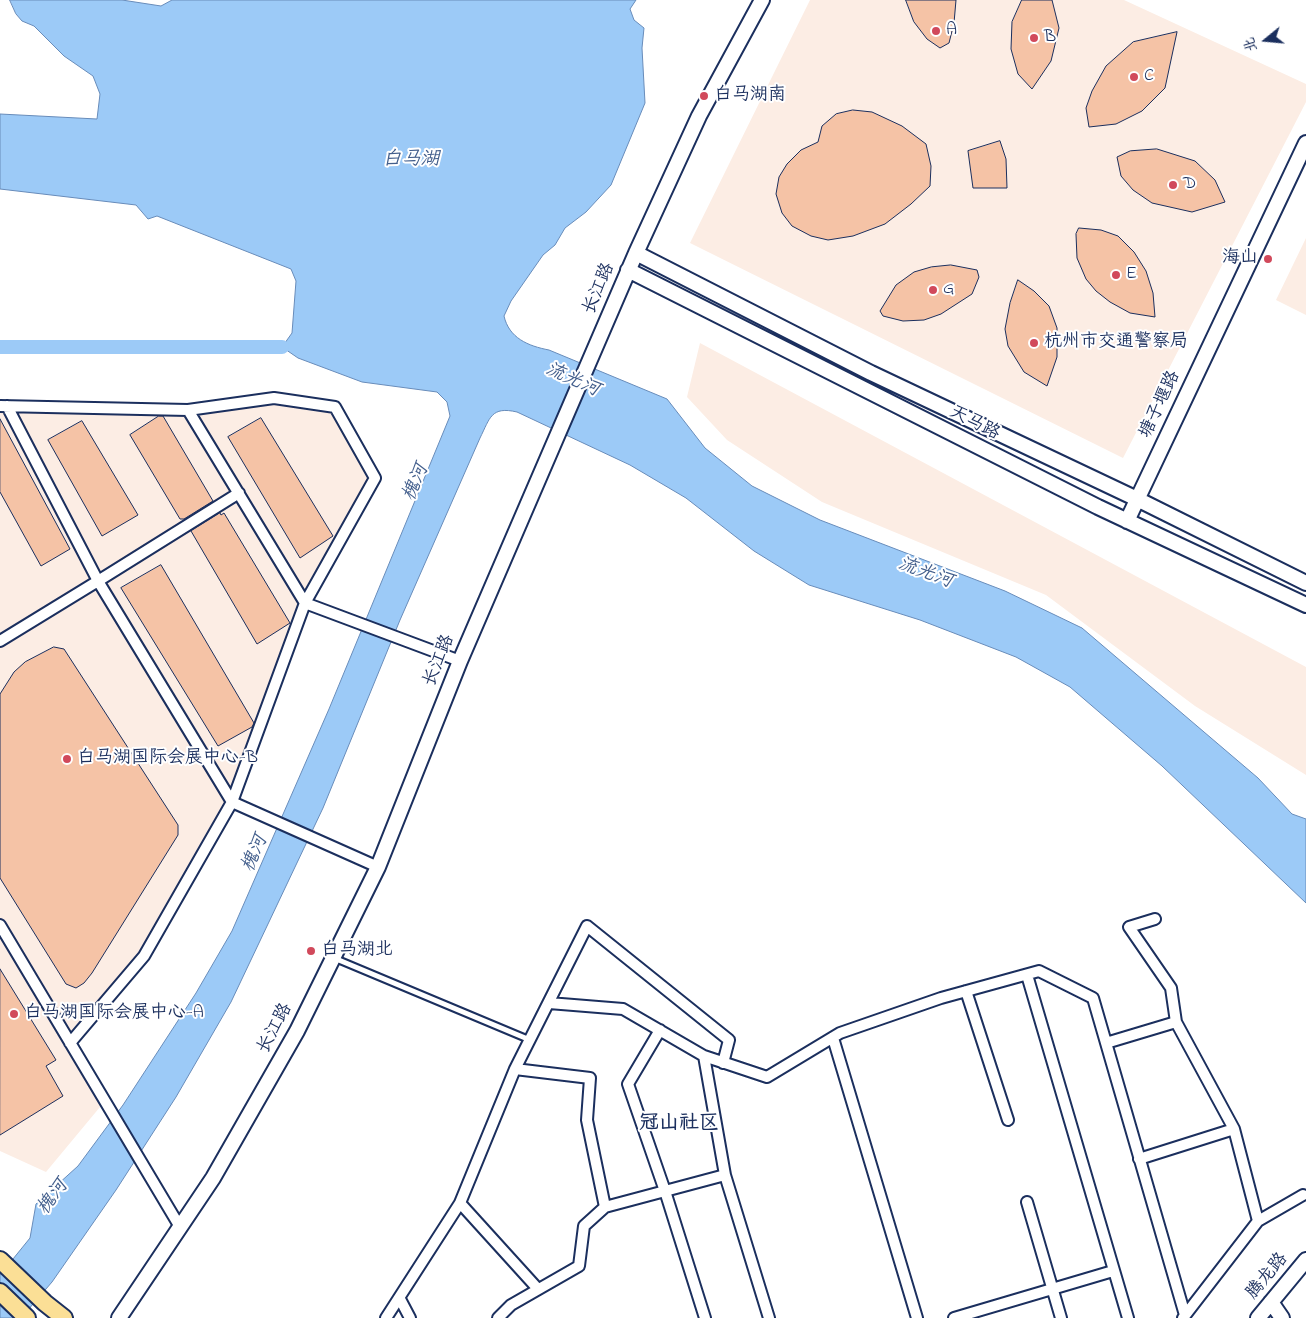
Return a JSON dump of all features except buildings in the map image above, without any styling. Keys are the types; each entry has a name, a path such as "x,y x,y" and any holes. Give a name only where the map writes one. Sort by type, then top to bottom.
{"main road":[{"name":"长江路","path":"119,1318 213,1178 297,1031 378,868 460,661 628,270 699,116 762,0"},
{"name":"塘子堰路","path":"1127,521 1306,143"},
{"name":"天马路","path":"636,253 871,373 1137,499 1306,583"},
{"name":"天马路","path":"628,270 1127,521 1306,605"},
{"path":"0,1260 45,1303 64,1318"},
{"name":"腾龙路","path":"1258,1318 1306,1260"},
{"path":"0,1292 27,1318"},
{"path":"1271,1302 1282,1318"}],"street":[{"path":"70,1043 144,956 232,802 306,603 375,478 335,407 274,398 188,410 3,406 98,581 232,802 378,868"},
{"path":"188,410 306,603 460,661"},
{"path":"0,641 239,494"},
{"path":"1155,919 1129,928 1170,988 1176,1022 1234,1129 1258,1221"},
{"path":"0,925 180,1227"},
{"path":"386,1318 460,1203 515,1069 587,926 729,1040 724,1063"},
{"path":"549,1003 623,1009 704,1056 767,1077 833,1038 941,998 1040,971 1093,998 1184,1317"},
{"path":"1026,975 1128,1318"},
{"path":"966,991 1008,1120"},
{"path":"1106,1044 1176,1022"},
{"path":"660,1030 628,1084 665,1191 705,1318"},
{"path":"833,1038 917,1318"},
{"path":"704,1056 725,1175 769,1318"},
{"path":"515,1069 590,1078 587,1120 605,1207"},
{"path":"1140,1159 1234,1129"},
{"path":"498,1318 511,1305 579,1266 584,1226 605,1207 725,1175"},
{"path":"1184,1317 1258,1221 1303,1195"},
{"path":"1027,1202 1061,1318"},
{"path":"460,1203 538,1290"},
{"path":"954,1318 1113,1270"},
{"path":"400,1299 410,1318"}],"lane":[{"path":"333,958 530,1040"}],"shaded area":[{"path":"810,0 1124,0 1306,84 1306,102 1123,458 690,243"},
{"path":"1306,238 1306,315 1276,300"},
{"path":"700,343 1306,667 1306,775 1195,706 1046,595 822,502 727,440 687,397"},
{"path":"274,398 335,407 375,478 305,603 232,802 144,956 70,1043 105,1101 46,1172 0,1151 0,406 188,410"}],"water":[{"name":"白马湖","path":"10,0 122,0 161,6 172,0 636,0 630,9 634,20 644,28 642,48 645,103 611,185 586,212 565,228 555,245 543,255 511,301 504,316 510,330 520,340 549,350 667,399 705,448 752,486 820,520 1005,591 1082,628 1258,778 1292,814 1306,819 1306,903 1162,766 1070,687 1016,657 920,620 809,585 754,551 686,498 630,465 517,412 497,412 489,419 480,438 400,620 323,808 231,1002 176,1097 116,1190 52,1282 21,1318 0,1318 0,1275 30,1238 36,1204 78,1166 123,1105 196,993 232,931 329,709 450,416 447,402 437,392 362,382 298,358 282,347 292,333 296,281 291,269 157,216 148,219 136,205 0,189 0,114 97,119 100,94 93,76 64,56 34,26 22,21 16,14"}],"waterway":[{"path":"0,347 282,347"}],"place":[{"name":"A","path":"936,31"},
{"name":"B","path":"1034,38"},
{"name":"C","path":"1134,77"},
{"name":"白马湖南","path":"704,96"},
{"name":"D","path":"1173,185"},
{"name":"海山","path":"1268,259"},
{"name":"E","path":"1116,275"},
{"name":"G","path":"933,290"},
{"name":"杭州市交通警察局","path":"1034,343"},
{"name":"白马湖国际会展中心-B","path":"67,759"},
{"name":"白马湖北","path":"311,951"},
{"name":"白马湖国际会展中心-A","path":"14,1014"}],"district":[{"name":"冠山社区","path":"679,1125"}],"water label":[{"name":"流光河","path":"572,381"},
{"name":"槐河","path":"417,483"},
{"name":"流光河","path":"925,574"},
{"name":"槐河","path":"256,854"},
{"name":"槐河","path":"54,1198"}]}
